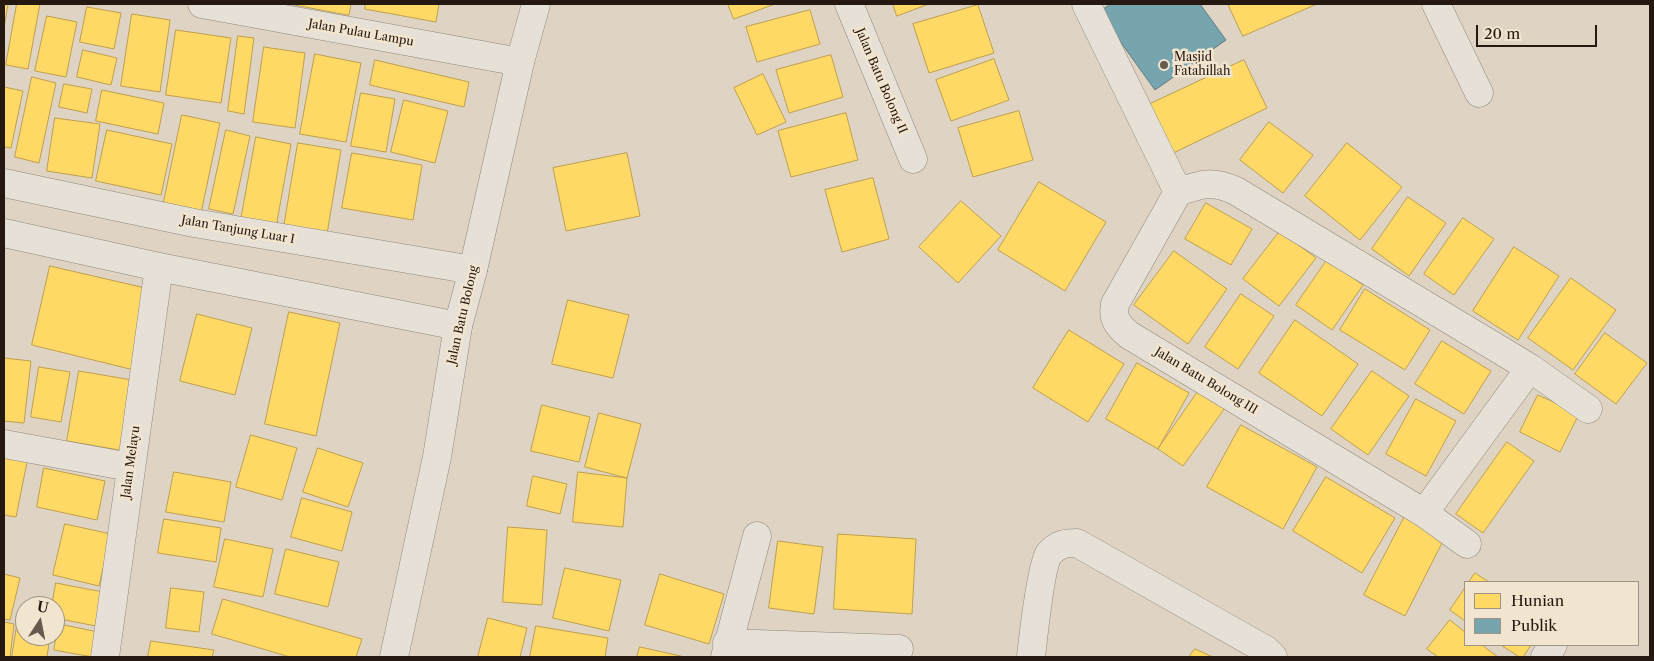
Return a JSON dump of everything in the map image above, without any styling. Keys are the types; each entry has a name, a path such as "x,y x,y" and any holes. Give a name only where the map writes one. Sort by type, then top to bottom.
{"street":[{"name":"Jalan Pulau Lampu","path":"202,4 272,10 520,62"},
{"name":"Jalan Batu Bolong","path":"394,657 436,457 458,326 473,270 520,62 536,4"},
{"name":"Jalan Batu Bolong II","path":"849,4 913,159"},
{"path":"1086,4 1178,192 1201,184 1213,183 1236,191 1530,368 1588,409"},
{"path":"1436,4 1479,93"},
{"name":"Jalan Tanjung Luar I","path":"4,182 194,223 473,270"},
{"name":"Jalan Batu Bolong III","path":"1178,192 1114,304 1115,322 1129,335 1424,513 1467,544"},
{"path":"4,234 159,267 458,326"},
{"name":"Jalan Melayu","path":"104,657 159,267"},
{"path":"1424,513 1530,368"},
{"path":"4,444 130,467"},
{"path":"757,536 726,650 898,649"},
{"path":"1031,657 1043,574 1049,554 1063,543 1077,543 1266,650 1272,657"},
{"path":"1545,657 1552,646"}],"building: Hunian":[{"path":"4,4 8,4 4,28"},
{"path":"17,4 40,4 28,69 6,65"},
{"path":"290,4 351,4 349,15"},
{"path":"366,4 439,4 436,22 365,9"},
{"path":"728,4 775,4 734,19"},
{"path":"893,4 929,4 897,16"},
{"path":"1228,4 1317,4 1243,36"},
{"path":"978,5 994,53 929,73 913,24"},
{"path":"87,7 121,13 114,49 80,42"},
{"path":"810,10 820,44 757,62 746,27"},
{"path":"132,14 170,20 160,92 121,86"},
{"path":"47,16 77,22 66,77 35,71"},
{"path":"176,30 231,38 221,103 166,95"},
{"path":"238,36 254,38 244,114 228,111"},
{"path":"264,47 305,53 295,128 253,122"},
{"path":"83,50 117,58 111,85 77,77"},
{"path":"315,54 361,63 346,142 300,134"},
{"path":"831,55 843,97 789,113 776,70"},
{"path":"994,59 1009,100 951,121 936,80"},
{"path":"375,60 469,82 464,107 370,85"},
{"path":"1244,60 1267,108 1171,154 1148,105"},
{"path":"763,74 786,122 757,135 734,88"},
{"path":"32,77 56,83 39,163 15,157"},
{"path":"64,84 92,89 87,113 59,107"},
{"path":"4,87 23,91 11,148 4,147"},
{"path":"102,90 164,103 158,134 96,121"},
{"path":"361,93 395,99 386,152 351,146"},
{"path":"404,100 448,111 435,163 391,152"},
{"path":"1019,111 1033,160 973,177 958,128"},
{"path":"846,113 858,160 791,177 778,131"},
{"path":"182,115 220,123 201,213 163,206"},
{"path":"55,118 100,124 92,178 47,171"},
{"path":"1269,122 1313,155 1283,193 1240,160"},
{"path":"107,130 172,144 161,195 96,181"},
{"path":"226,130 250,136 233,214 209,209"},
{"path":"256,137 291,144 276,227 241,220"},
{"path":"298,143 341,150 327,234 284,227"},
{"path":"1347,143 1402,187 1360,240 1305,196"},
{"path":"352,153 422,165 413,220 342,208"},
{"path":"627,153 640,216 566,231 553,168"},
{"path":"873,178 889,239 842,252 825,190"},
{"path":"1039,182 1106,222 1065,291 998,250"},
{"path":"1408,197 1446,223 1409,276 1372,249"},
{"path":"961,201 1001,236 958,283 919,247"},
{"path":"1206,203 1252,229 1231,265 1185,239"},
{"path":"1463,218 1494,239 1454,295 1424,274"},
{"path":"1280,231 1316,258 1279,306 1243,279"},
{"path":"1514,247 1559,276 1518,340 1473,311"},
{"path":"1174,251 1227,289 1188,344 1134,305"},
{"path":"1327,260 1363,285 1332,330 1296,305"},
{"path":"50,266 154,290 134,370 32,345"},
{"path":"1571,278 1616,310 1573,370 1528,338"},
{"path":"1365,289 1430,330 1405,370 1340,330"},
{"path":"1241,294 1274,316 1238,369 1205,347"},
{"path":"568,300 629,315 613,378 552,364"},
{"path":"289,312 340,323 316,436 265,424"},
{"path":"197,314 252,328 235,395 180,381"},
{"path":"1295,320 1358,364 1322,416 1259,373"},
{"path":"1069,330 1124,364 1088,422 1033,388"},
{"path":"1605,333 1647,363 1616,404 1575,374"},
{"path":"1442,341 1491,371 1464,414 1415,384"},
{"path":"4,358 31,361 24,423 4,421"},
{"path":"1137,363 1189,393 1158,449 1106,419"},
{"path":"39,367 70,372 61,422 31,417"},
{"path":"79,371 138,381 125,451 67,441"},
{"path":"1372,371 1409,396 1368,455 1331,429"},
{"path":"1199,390 1225,408 1183,466 1158,449"},
{"path":"1538,395 1579,414 1560,452 1520,432"},
{"path":"1416,399 1456,421 1426,476 1386,454"},
{"path":"542,405 590,417 579,462 531,451"},
{"path":"599,413 641,424 627,478 585,467"},
{"path":"1241,425 1317,467 1283,529 1207,487"},
{"path":"251,435 297,448 282,500 236,487"},
{"path":"1507,442 1534,461 1483,533 1456,514"},
{"path":"318,448 363,463 348,507 303,492"},
{"path":"4,452 28,457 16,517 4,515"},
{"path":"44,468 105,481 97,520 37,507"},
{"path":"174,472 231,482 224,522 166,512"},
{"path":"578,472 627,478 623,527 573,522"},
{"path":"533,476 567,484 560,514 527,506"},
{"path":"1326,477 1395,518 1362,573 1293,531"},
{"path":"302,498 352,512 342,551 291,537"},
{"path":"1406,514 1446,535 1405,616 1364,595"},
{"path":"164,519 221,528 216,562 158,553"},
{"path":"65,524 111,534 99,586 53,575"},
{"path":"508,527 547,530 542,605 503,602"},
{"path":"838,534 916,539 912,614 834,609"},
{"path":"225,539 273,549 263,597 214,587"},
{"path":"778,541 823,547 814,614 769,608"},
{"path":"286,549 339,562 328,607 275,594"},
{"path":"565,568 621,580 609,631 553,618"},
{"path":"1475,573 1487,581 1470,581"},
{"path":"4,574 20,578 10,620 4,619"},
{"path":"660,574 724,594 709,644 645,625"},
{"path":"56,583 103,592 96,626 65,620 65,596 54,596"},
{"path":"171,588 204,592 199,632 166,628"},
{"path":"1464,589 1464,620 1450,610"},
{"path":"223,599 362,639 356,657 290,657 212,634"},
{"path":"488,618 527,628 520,657 478,657"},
{"path":"1450,620 1464,631 1464,646 1483,646 1498,657 1438,657 1427,649"},
{"path":"4,622 14,624 10,657 4,657"},
{"path":"65,625 98,632 93,657 54,650 55,646 65,646"},
{"path":"536,626 608,638 605,657 530,657"},
{"path":"15,638 15,646 49,646 47,657 12,657"},
{"path":"151,641 214,650 212,657 148,657"},
{"path":"1503,646 1530,646 1523,657"},
{"path":"640,647 685,657 637,657"},
{"path":"1195,649 1213,657 1189,657"}],"building: Publik":[{"name":"Masjid Fatahillah","path":"1111,4 1200,4 1226,40 1155,90 1099,12"}],"place":[{"name":"Masjid Fatahillah","path":"1164,65"}]}
